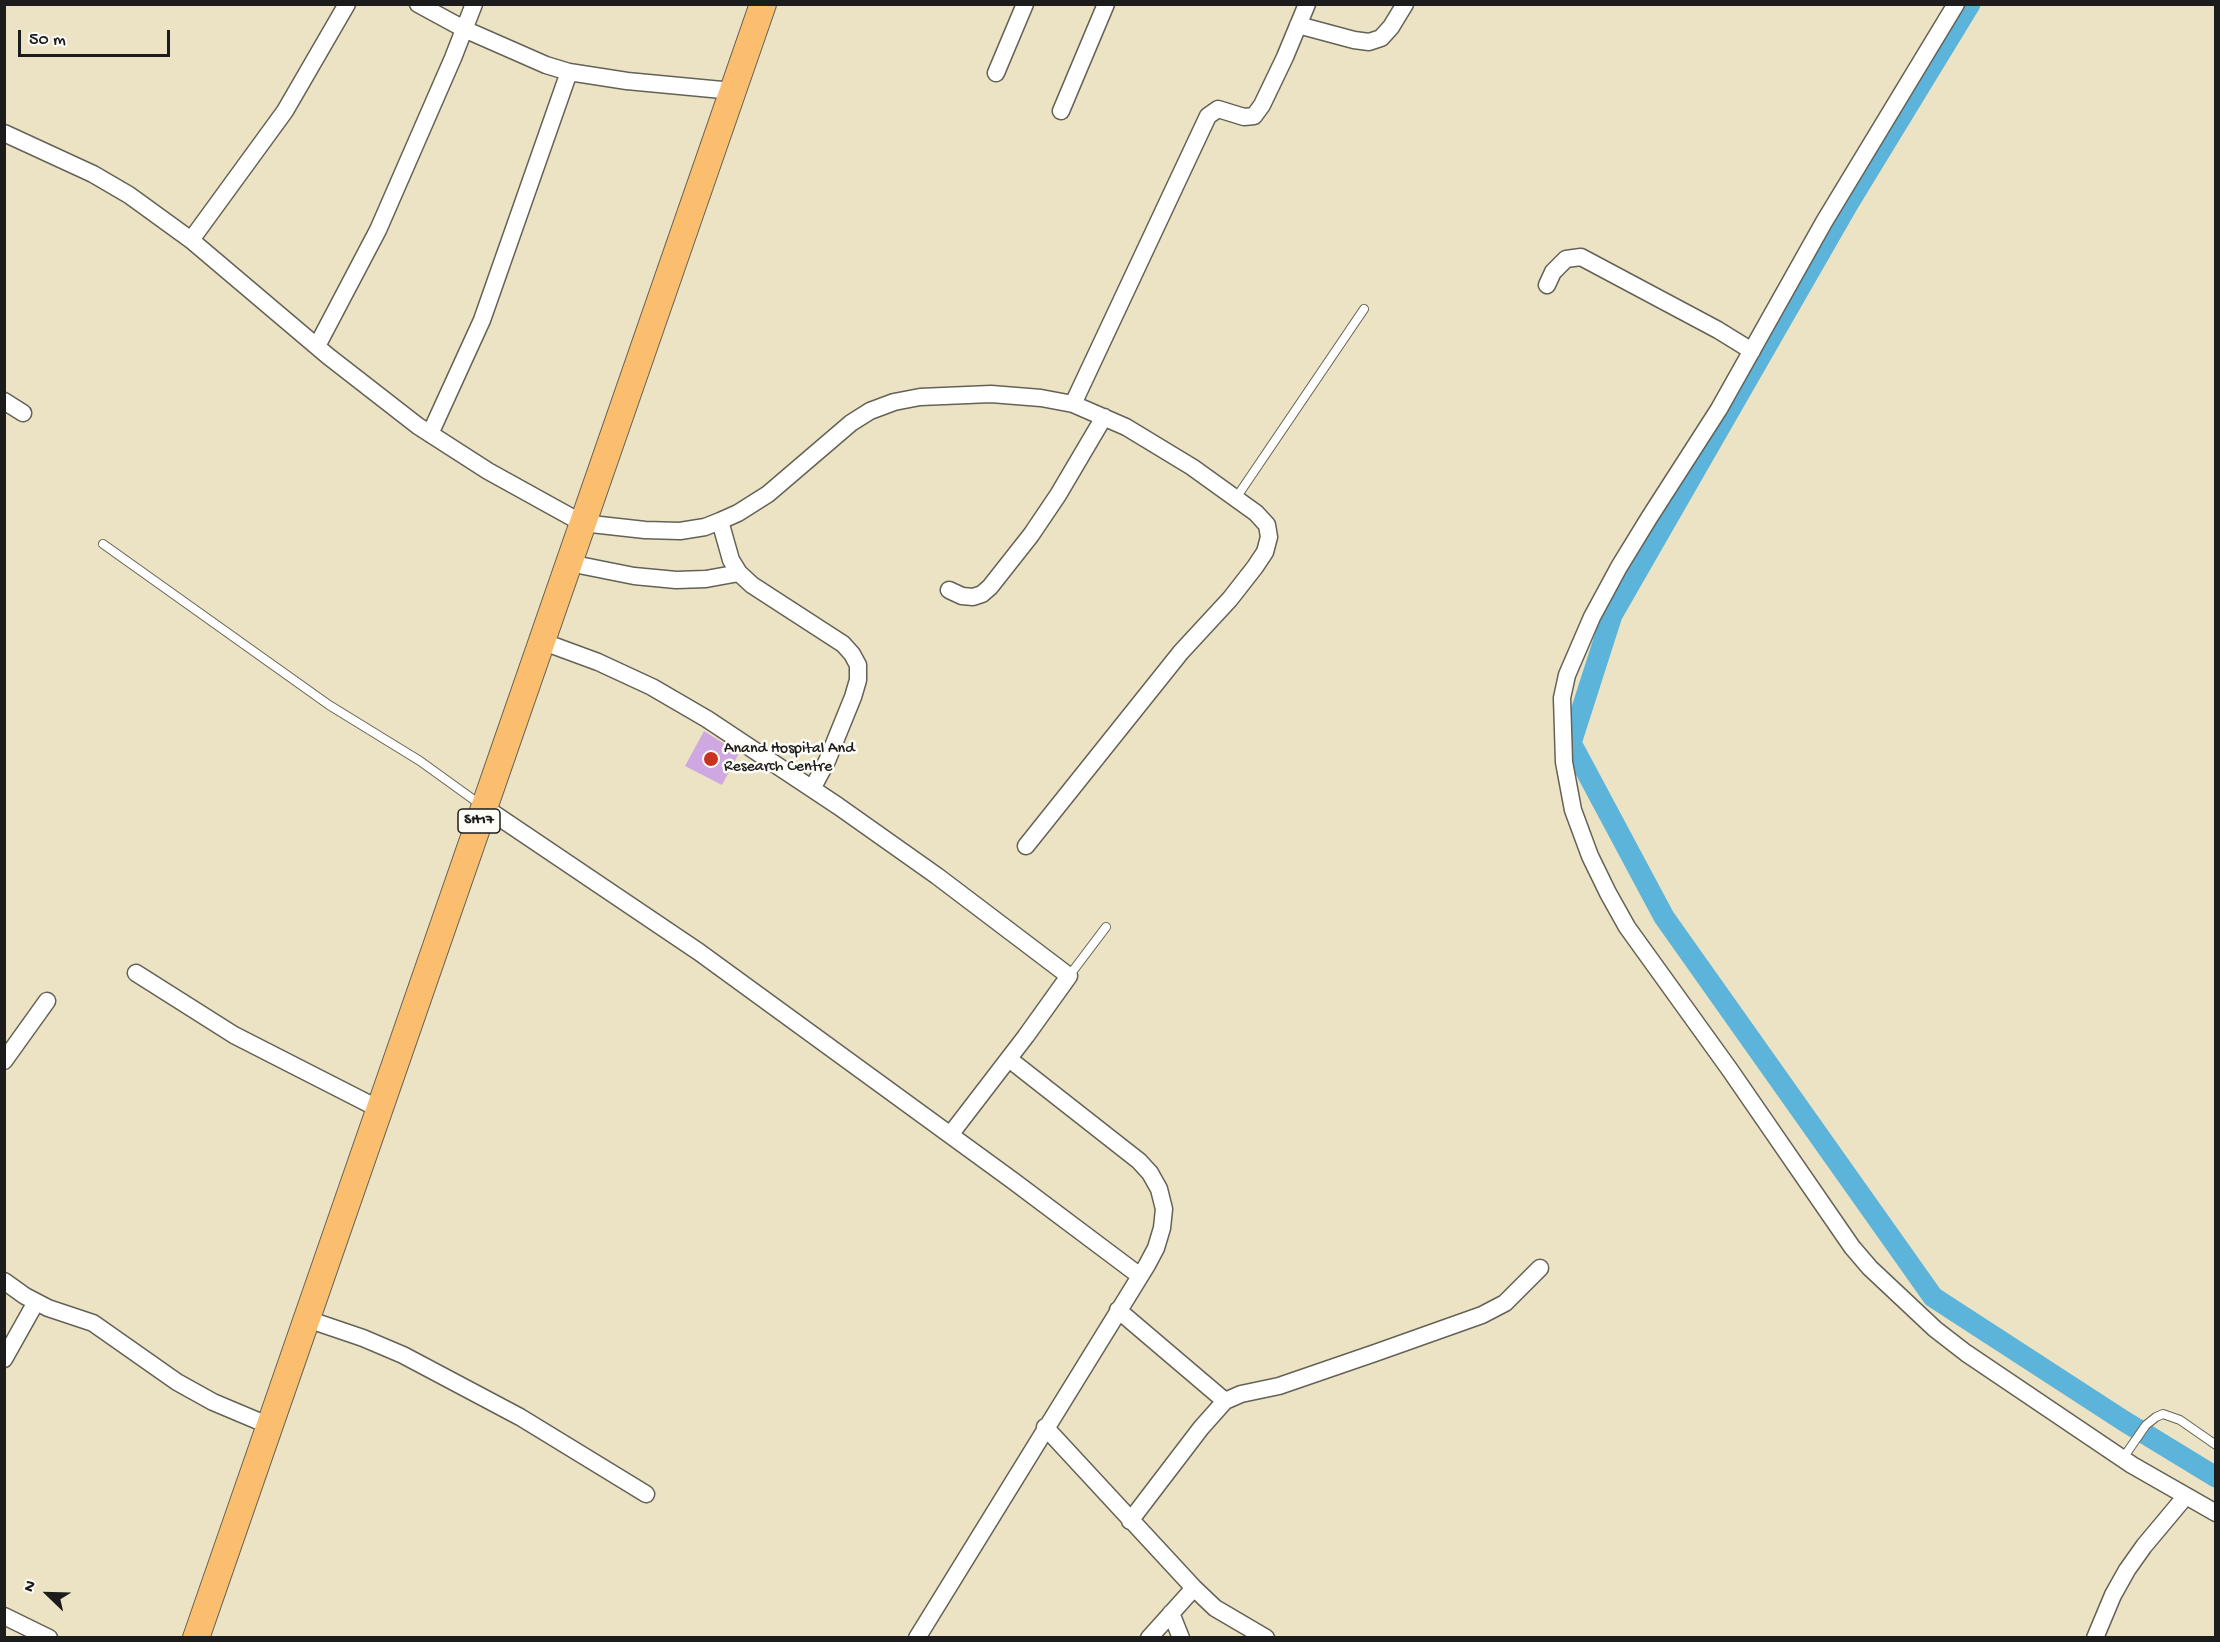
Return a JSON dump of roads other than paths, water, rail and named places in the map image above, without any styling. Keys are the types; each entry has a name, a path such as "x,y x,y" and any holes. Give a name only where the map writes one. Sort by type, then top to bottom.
{"main road":[{"name":"SH17","path":"196,1638 763,4"}],"street":[{"path":"191,240 285,111 348,4"},
{"path":"418,4 464,29 546,65 568,72 627,81 733,91"},
{"path":"317,346 378,230 474,4"},
{"path":"996,73 1025,4"},
{"path":"1061,111 1106,4"},
{"path":"1073,404 1208,116 1218,109 1244,117 1254,116 1262,105 1306,4"},
{"path":"1298,26 1370,42 1381,38 1391,27 1405,4"},
{"path":"1956,4 1824,222 1719,409 1619,567 1592,617 1567,675 1563,698 1564,762 1573,810 1599,874 1627,927 1730,1070 1852,1247 1870,1268 1935,1329 1999,1376 2123,1458 2185,1497 2216,1513"},
{"path":"430,435 482,320 568,72"},
{"path":"4,134 93,174 129,195 191,240 317,346 430,435 582,524 680,531 720,521 738,513 768,494 851,423 870,411 894,402 921,398 991,394 1041,398 1073,404 1126,427 1192,467 1256,513 1267,525 1269,537 1265,552 1230,599 1181,652 1026,846"},
{"path":"1547,285 1553,272 1566,259 1581,257 1718,330 1752,351"},
{"path":"4,401 23,413"},
{"path":"949,590 962,596 973,597 982,594 990,587 1031,535 1058,495 1104,417"},
{"path":"720,521 731,560 740,573 773,599 843,644 858,665 858,680 853,697 827,761 812,789"},
{"path":"569,563 634,576 676,580 706,579 740,573"},
{"path":"541,641 598,662 652,687 707,719 937,876 1070,976 950,1135"},
{"path":"484,807 699,952 1140,1276"},
{"path":"136,974 244,1040 379,1109"},
{"path":"4,1061 47,1001"},
{"path":"917,1638 1140,1276 1156,1248 1162,1228 1164,1209 1159,1189 1150,1173 1126,1149 1008,1059"},
{"path":"1130,1521 1212,1413 1225,1401 1241,1394 1279,1386 1482,1315 1504,1303 1540,1268"},
{"path":"4,1281 36,1302 93,1323 177,1382 213,1402 270,1426"},
{"path":"4,1359 36,1302"},
{"path":"1119,1310 1225,1401"},
{"path":"307,1319 363,1338 423,1365 520,1417 646,1494"},
{"path":"1045,1427 1194,1588 1215,1608 1266,1638"},
{"path":"2095,1638 2127,1570 2185,1497"},
{"path":"1149,1638 1194,1588"},
{"path":"1171,1613 1181,1638"},
{"path":"4,1616 49,1638"}],"lane":[{"path":"1236,498 1364,309"},
{"path":"103,544 329,705 420,761 484,807"},
{"path":"1070,976 1106,927"},
{"path":"2123,1458 2146,1425 2163,1414 2171,1415 2216,1445"}],"waterway":[{"path":"1970,4 1848,204 1612,615 1571,743 1664,917 1933,1297 2124,1421 2216,1477"}],"place":[{"name":"Anand Hospital And Research Centre","path":"711,759"}]}
